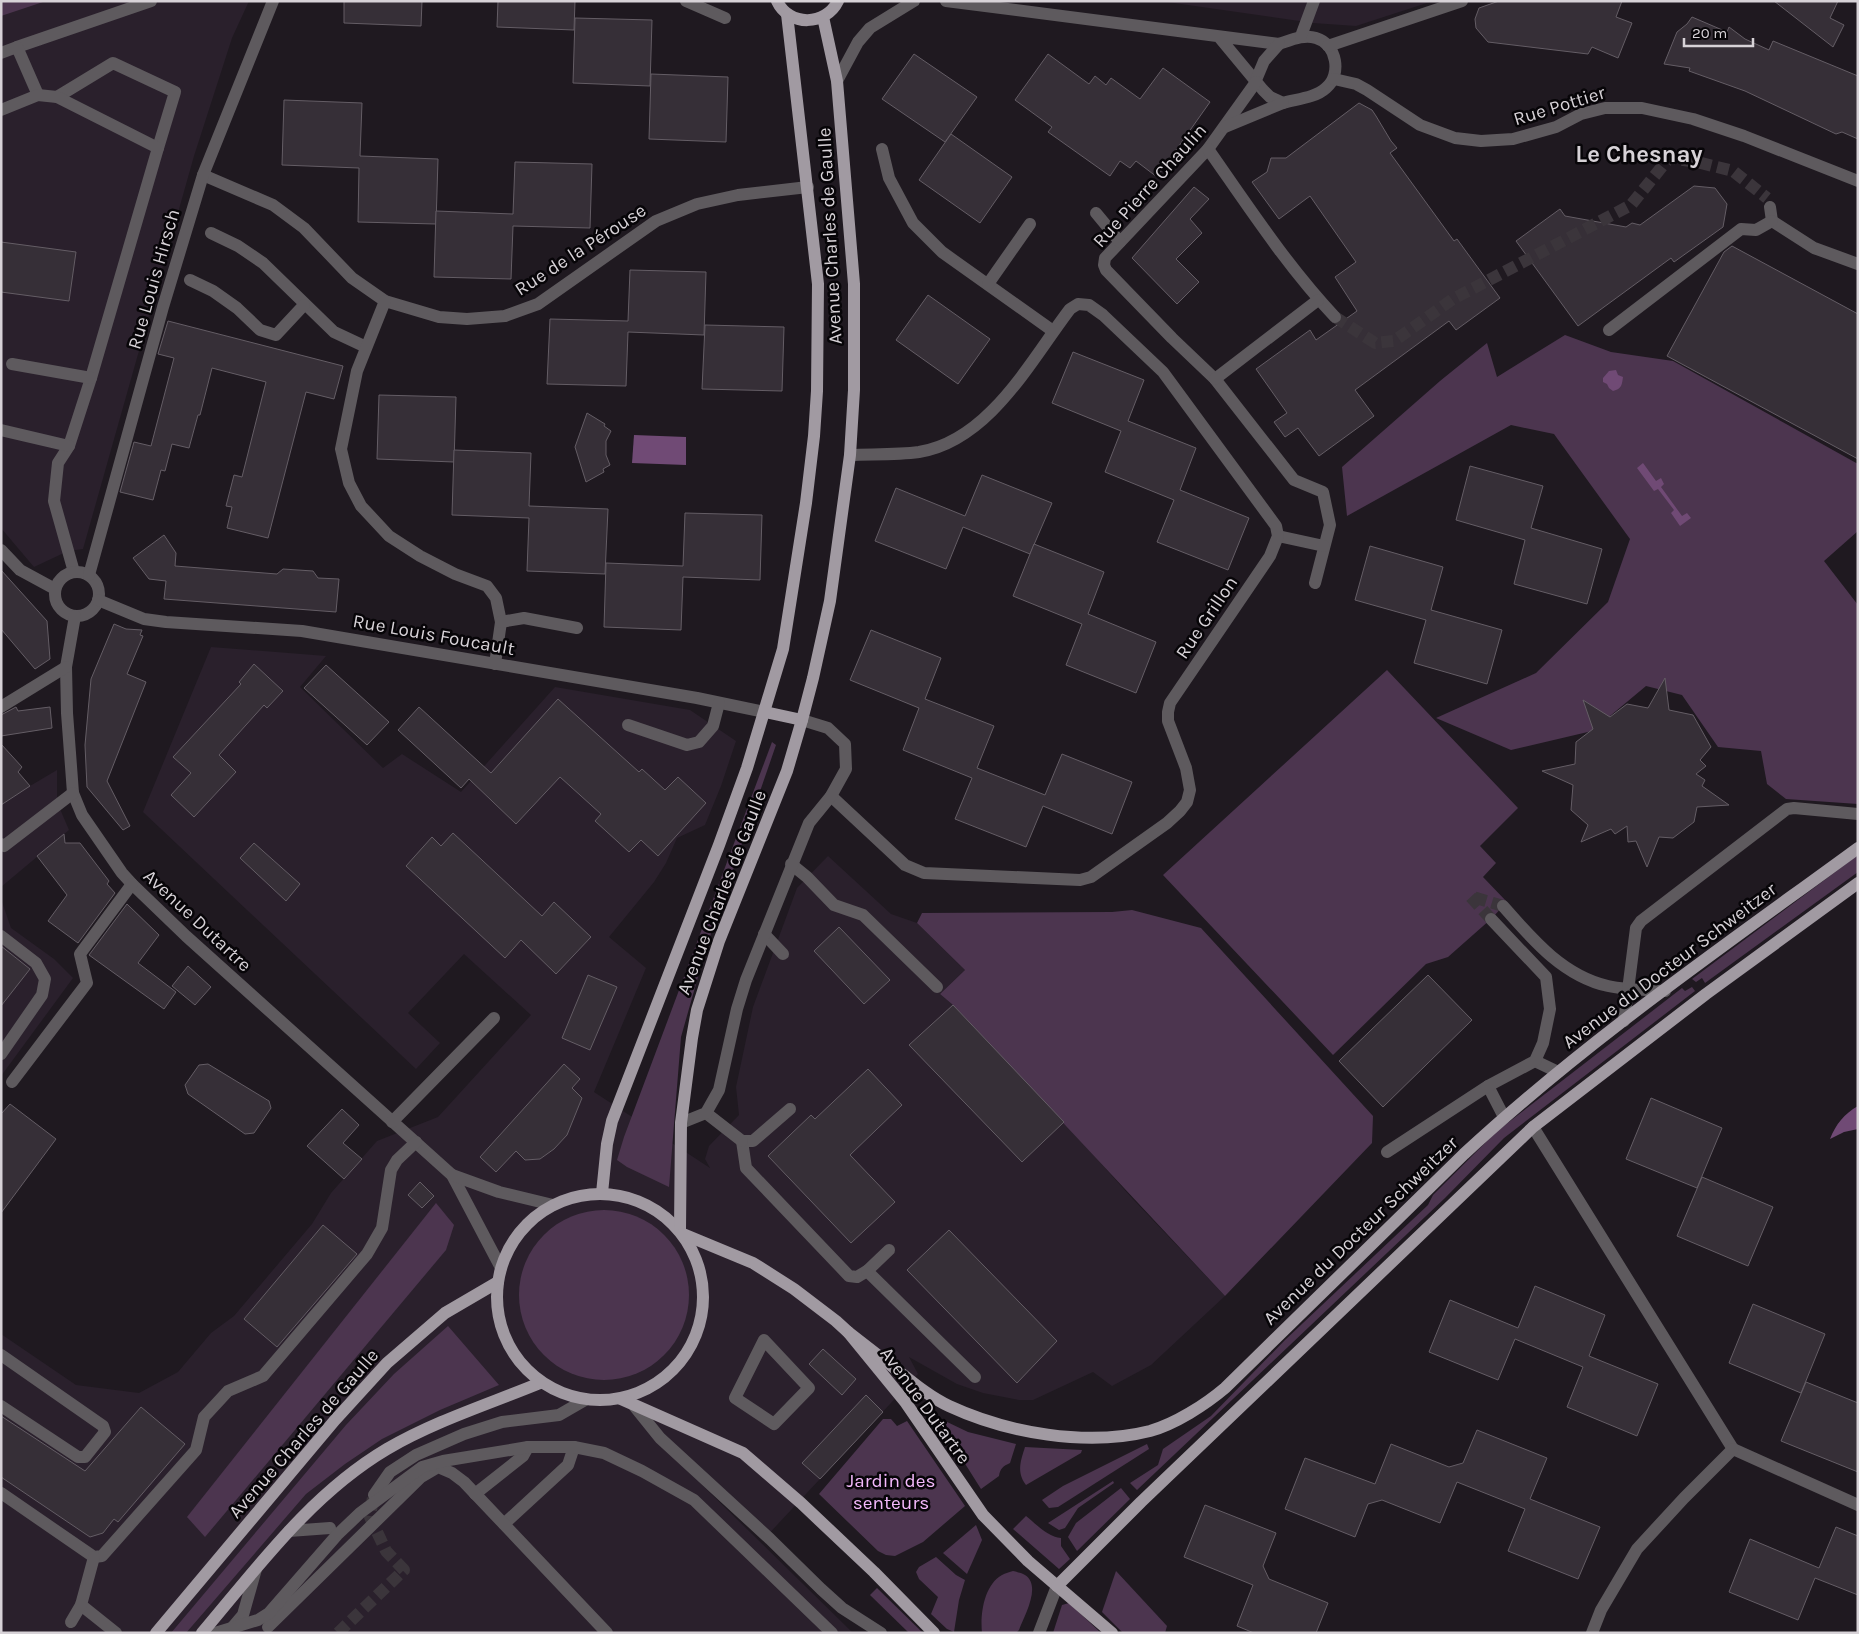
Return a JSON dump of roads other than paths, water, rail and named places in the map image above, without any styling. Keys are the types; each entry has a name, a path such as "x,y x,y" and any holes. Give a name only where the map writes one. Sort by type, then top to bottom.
{"main road":[{"path":"777,1 787,14 795,19 804,21 823,17 831,12 838,1"},
{"name":"Avenue Charles de Gaulle","path":"602,1194 607,1144 612,1121 719,846 765,712 783,649 806,503 817,391 818,284 787,14"},
{"name":"Avenue Charles de Gaulle","path":"681,1232 682,1123 697,1010 718,941 787,771 802,720 830,601 850,455 854,390 854,284 837,81 823,17"},
{"path":"765,712 802,720"},
{"name":"Avenue du Docteur Schweitzer","path":"848,1332 928,1394 948,1406 981,1418 1024,1430 1085,1438 1111,1437 1150,1431 1167,1425 1210,1402 1442,1175 1504,1117 1624,1021 1858,848"},
{"path":"1057,1586 1148,1495 1533,1127 1706,994 1858,882"},
{"path":"602,1194 631,1198 657,1210 681,1232 697,1260 704,1289 702,1319 692,1347 674,1371 650,1389 621,1399 603,1401 585,1400 562,1394 540,1383 524,1367 510,1348 504,1334 497,1305 501,1268 509,1248 521,1231 536,1216 553,1205 569,1198 602,1194"},
{"name":"Avenue Dutartre","path":"681,1232 753,1263 794,1289 848,1332 906,1403 982,1515 1057,1586 1098,1618 1112,1633"},
{"name":"Avenue Charles de Gaulle","path":"156,1633 335,1420 387,1363 445,1314 498,1282"},
{"path":"202,1633 289,1531 327,1494 348,1477 386,1450 436,1424 540,1383"},
{"path":"621,1399 635,1407 743,1453 801,1503 934,1633"}],"street":[{"path":"1,53 150,1"},
{"name":"Rue Louis Hirsch","path":"89,575 163,307 204,175 272,1"},
{"path":"686,1 725,18"},
{"path":"837,81 858,42 870,28 914,1"},
{"path":"946,1 1006,5 1219,37 1279,44 1301,36 1318,38 1328,46 1336,57 1334,79 1327,88 1318,94 1283,103 1270,97 1219,37"},
{"path":"1301,36 1314,1"},
{"path":"1328,46 1462,1"},
{"path":"1256,81 1264,61 1279,44"},
{"path":"17,48 38,95"},
{"path":"57,97 113,63 175,92 91,378 69,446 58,463 54,501 74,572"},
{"name":"Rue Pottier","path":"1334,79 1356,84 1420,125 1455,138 1481,141 1513,139 1556,127 1582,114 1605,108 1642,108 1693,119 1744,136 1858,181"},
{"name":"Rue Pierre Chaulin","path":"1215,378 1172,338 1106,270 1104,265 1105,258 1208,148 1225,127 1256,81"},
{"path":"1,110 38,95 57,97 158,148"},
{"name":"Rue Pierre Chaulin","path":"1225,127 1283,103"},
{"path":"1208,148 1273,241 1318,300 1335,317"},
{"path":"882,149 889,178 913,223 942,252 1053,331"},
{"name":"Rue de la Pérouse","path":"204,175 273,205 304,228 352,278 385,301 438,317 467,320 505,316 538,304 656,222 697,204 738,195 808,187"},
{"path":"1770,207 1772,221 1814,248 1858,264"},
{"path":"1096,213 1120,242"},
{"path":"1609,330 1741,229 1756,230 1772,221"},
{"path":"988,284 1030,224"},
{"path":"211,233 238,246 263,263 304,305 334,332 366,346"},
{"path":"190,280 237,308 260,330 276,335 304,305"},
{"path":"1315,583 1330,525 1323,492 1294,480 1215,378 1318,300"},
{"path":"385,301 357,371 341,449 349,484 361,506 389,536 420,556 455,574 487,586 496,598 501,622 495,664"},
{"path":"850,455 920,452 946,443 972,429 995,409 1070,308 1078,304 1089,305 1103,315 1163,372 1177,389 1276,526 1278,536 1324,546"},
{"path":"12,364 91,378"},
{"path":"1,430 69,446"},
{"name":"Rue Grillon","path":"831,796 905,865 924,873 1080,880 1091,877 1167,823 1187,802 1190,790 1186,768 1168,721 1170,703 1270,556 1278,536"},
{"path":"1,550 20,570 55,589"},
{"path":"79,571 89,575 97,584 98,600 89,612 75,616 63,611 56,601 55,589 62,578 79,571"},
{"name":"Rue Louis Foucault","path":"98,600 144,619 302,631 765,712"},
{"name":"Avenue Dutartre","path":"75,616 66,666 67,713 73,793 82,815 122,873 132,884 193,942 452,1175 501,1268"},
{"path":"501,622 524,618 577,628"},
{"path":"1,707 66,666"},
{"path":"628,725 687,745 699,742 713,726 719,703"},
{"path":"682,1123 706,1113 719,1090 737,1008 791,864 809,823 831,796 846,769 845,744 828,728 802,720"},
{"path":"2,847 73,793"},
{"path":"1624,1021 1636,928 1641,921 1787,809 1858,814"},
{"path":"791,864 807,876 834,905 863,915 937,987"},
{"path":"12,1082 87,983 80,954 132,884"},
{"path":"1503,906 1543,949 1566,969 1608,986 1665,991"},
{"path":"1387,1152 1488,1086 1535,1061 1544,1043 1550,1009 1546,977 1490,919"},
{"path":"764,934 783,954"},
{"path":"1,936 36,963 45,979 42,995 1,1054"},
{"path":"392,1122 494,1018"},
{"path":"1535,1061 1558,1072"},
{"path":"1488,1086 1504,1117"},
{"path":"706,1113 742,1141 753,1141 790,1109"},
{"path":"1533,1127 1733,1449 1858,1505"},
{"path":"742,1141 746,1168 849,1276 857,1278 867,1271 888,1250"},
{"path":"1,1493 94,1557 102,1556 196,1450 204,1417 228,1391 263,1376 367,1254 382,1228 391,1170 397,1160 416,1142"},
{"name":"Avenue Dutartre","path":"452,1175 499,1192 553,1205"},
{"path":"867,1271 975,1377"},
{"path":"764,1340 809,1388 774,1424 735,1398 764,1340"},
{"path":"1,1355 103,1426 105,1432 85,1457 78,1457 1,1406"},
{"path":"374,1495 390,1472 424,1452 464,1434 502,1422 559,1415 585,1400"},
{"path":"635,1407 660,1438 770,1539 821,1589 842,1608 880,1633"},
{"path":"475,1494 523,1456 528,1447"},
{"path":"215,1633 231,1630 258,1620 269,1613 360,1512 422,1467 443,1461 528,1447 574,1447 604,1453 694,1500 832,1633"},
{"path":"504,1524 568,1465 574,1447"},
{"path":"1592,1633 1601,1610 1637,1549 1733,1449"},
{"path":"268,1627 421,1476 438,1467 452,1473 475,1494 607,1633"},
{"path":"289,1531 330,1528"},
{"path":"71,1622 81,1605 94,1557"},
{"path":"231,1630 243,1615 256,1569"},
{"path":"1039,1633 1057,1586"},
{"path":"81,1605 116,1633"}],"tunnel":[{"path":"1335,317 1375,343 1394,341 1453,299 1631,205 1669,158 1697,162 1733,171 1767,198"},
{"path":"1491,919 1470,896 1503,906"},
{"path":"338,1633 404,1570 386,1551 370,1517 373,1497"}],"district":[{"name":"Le Chesnay","path":"1639,154"}],"park label":[{"name":"Jardin des senteurs","path":"891,1491"}]}
